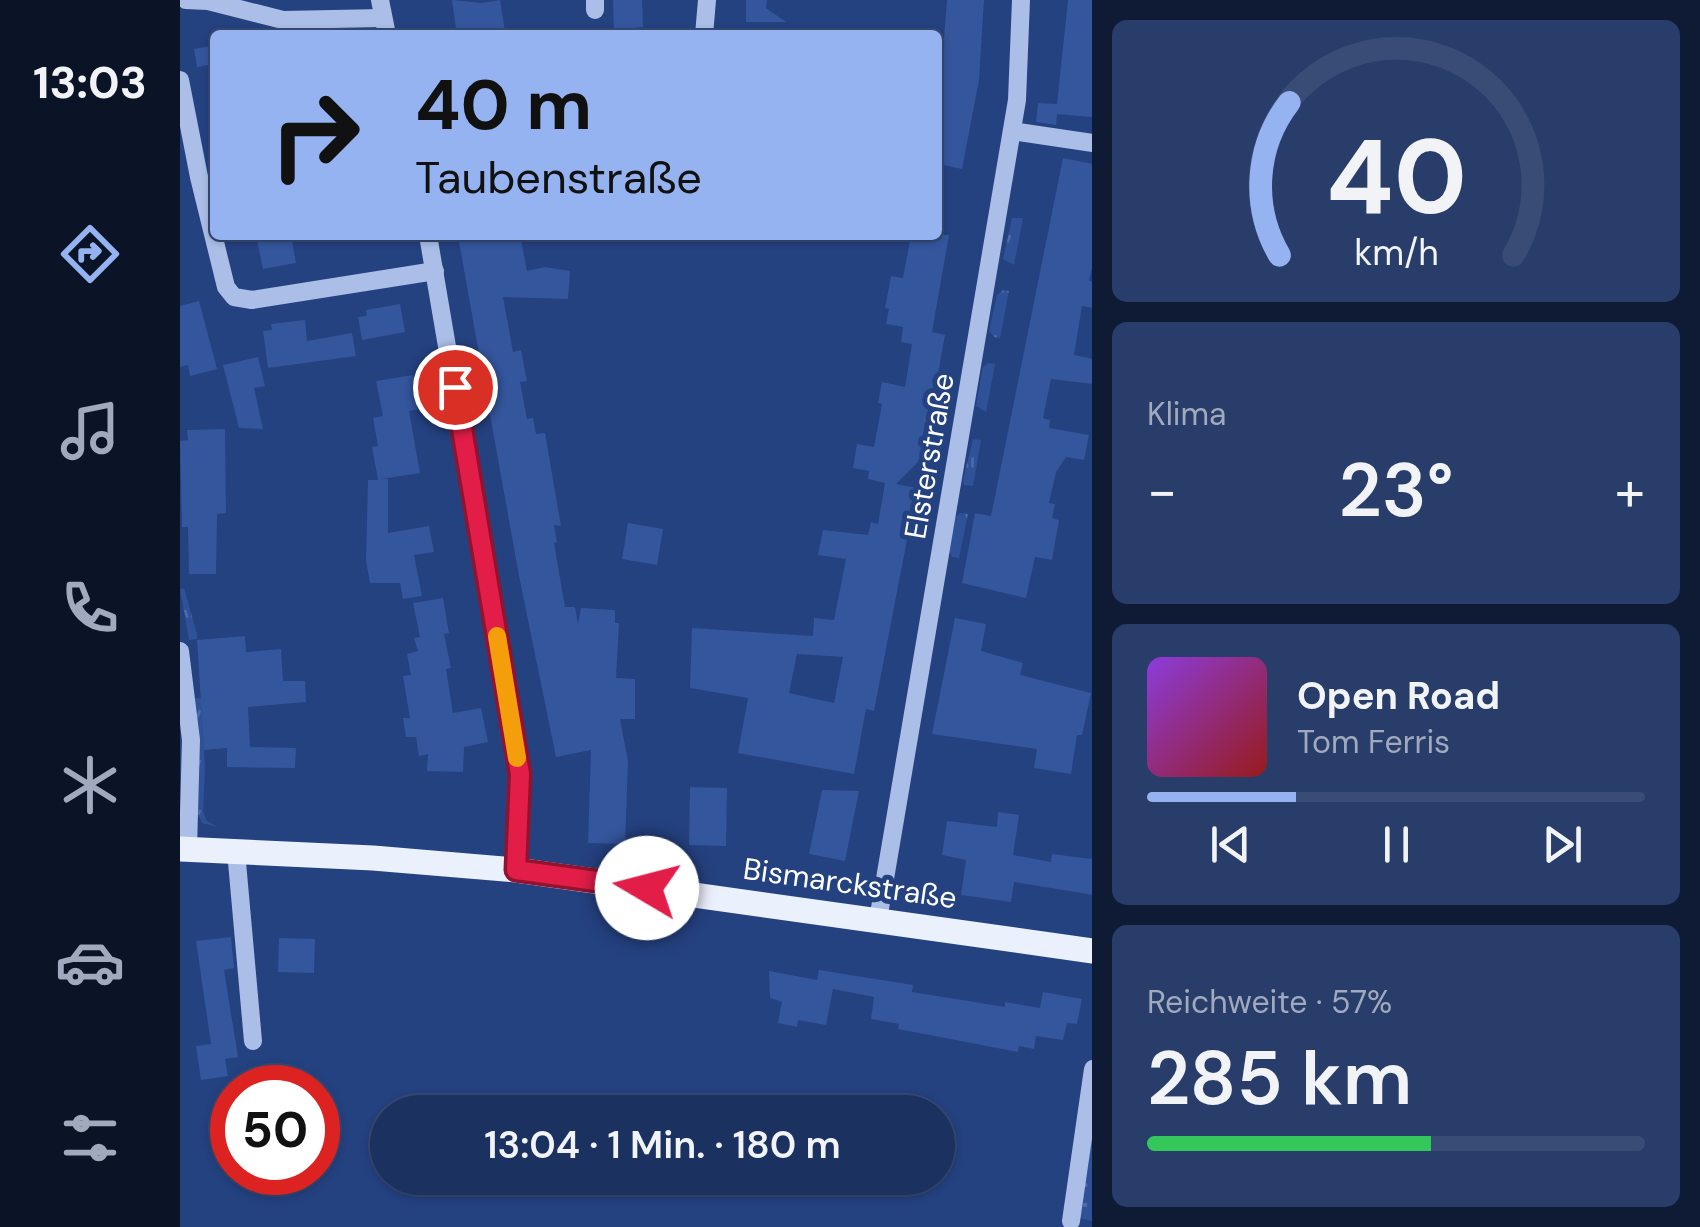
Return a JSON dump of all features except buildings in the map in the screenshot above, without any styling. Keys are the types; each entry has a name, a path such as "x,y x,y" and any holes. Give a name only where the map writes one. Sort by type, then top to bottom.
{"main road":[{"name":"Bismarckstraße","path":"184,850 374,858 516,870 1092,951"}],"street":[{"path":"182,1 208,0 283,20 383,18"},
{"path":"704,30 706,0"},
{"name":"Elsterstraße","path":"878,920 1017,100 1021,0"},
{"path":"180,80 210,215"},
{"path":"1012,130 1092,142"},
{"path":"216,240 226,287 234,297 252,300 435,271"},
{"path":"429,240 520,774 516,870"},
{"path":"180,651 192,740 184,850"},
{"path":"236,851 253,1042"},
{"path":"1071,1222 1092,1069"}],"green space":[{"path":"1012,218 1023,218 1014,265 1003,259"},
{"path":"1009,291 1000,338 989,331 997,295"},
{"path":"995,364 986,412 976,406 983,367"},
{"path":"973,439 981,440 973,486 964,485 963,480"},
{"path":"960,513 968,514 959,558 952,557 949,550"},
{"path":"184,588 197,639 189,640 180,589"},
{"path":"195,698 201,698 203,812 207,821 218,827 202,823 197,811"},
{"path":"1092,1132 1092,1221 1080,1218"}],"slow traffic":[{"path":"497,636 517,758"}],"route":[{"path":"455,387 520,774 516,870 647,888"}]}
